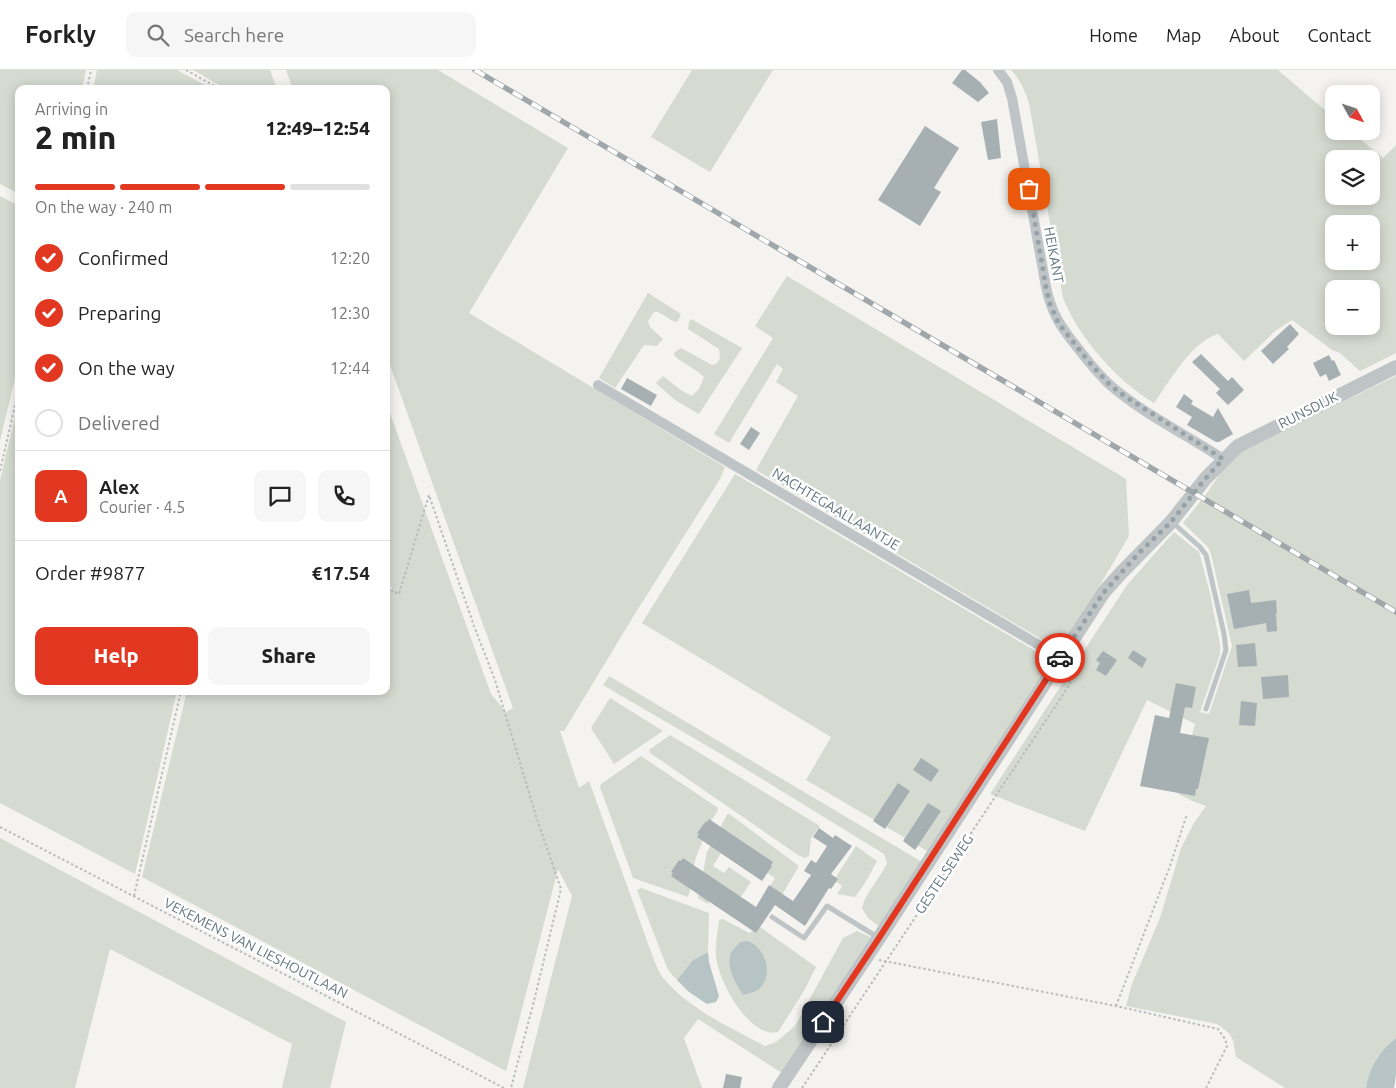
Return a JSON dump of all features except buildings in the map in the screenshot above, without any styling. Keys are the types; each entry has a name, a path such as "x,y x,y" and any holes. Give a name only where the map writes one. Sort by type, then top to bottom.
{"street":[{"name":"HEIKANT","path":"998,70 1007,82 1012,98 1046,287 1050,304 1057,320 1089,362 1110,385 1223,459"},
{"name":"RUNSDIJK","path":"1223,459 1238,446 1396,367"},
{"name":"NACHTEGAALLAANTJE","path":"598,385 1061,658"},
{"name":"GESTELSEWEG","path":"779,1088 868,956 1104,592 1138,554 1171,522 1223,459"}],"lane":[{"path":"1171,522 1200,547 1206,555 1224,634 1226,650 1206,709"},
{"path":"772,916 804,938 827,906 879,938"}],"path":[{"path":"88,85 91,70"},
{"path":"186,70 213,85"},
{"path":"0,471 15,405"},
{"path":"390,590 399,594 429,495 474,626 495,680 536,816 561,889 511,1088"},
{"name":"GESTELSEWEG","path":"802,1088 1070,684 1070,677 1061,658"},
{"path":"134,896 181,695"},
{"path":"1116,1006 1170,866 1187,814"},
{"name":"VEKEMENS VAN LIESHOUTLAAN","path":"0,827 504,1088"},
{"path":"868,956 886,962 1116,1006 1218,1029 1225,1039 1227,1046 1206,1088"}],"shaded area":[{"path":"0,70 86,70 83,85 15,85 15,192 0,184"},
{"path":"97,70 177,70 205,85 94,85"},
{"path":"193,70 270,70 276,85 219,85"},
{"path":"286,70 438,70 568,148 469,313 725,467 720,479 564,731 560,731 579,788 589,781 659,971 675,991 699,1009 765,1046 776,1042 795,1026 843,938 857,931 872,938 782,1073 698,1019 684,1038 702,1088 523,1088 572,896 558,869 506,1071 142,877 186,695 390,695 390,592 392,588 390,587 390,413 491,694 506,712 513,708 390,365 390,85 292,85"},
{"path":"692,70 773,70 710,172 651,137"},
{"path":"1011,70 1278,70 1325,110 1325,140 1361,140 1373,150 1325,150 1325,205 1380,205 1380,156 1383,158 1396,145 1396,353 1360,371 1340,353 1332,350 1292,320 1275,331 1244,361 1218,334 1208,338 1182,363 1154,403 1140,394 1113,371 1089,343 1063,298 1029,103 1022,85"},
{"path":"0,196 15,204 15,378 0,441"},
{"path":"787,276 1126,479 1129,536 1061,651 756,470 798,396 776,382 783,369 777,364 729,443 714,434 773,338 755,326"},
{"path":"648,293 681,314 678,321 675,322 658,312 654,312 648,321 650,327 663,339 657,346 644,345 615,388 599,378"},
{"path":"691,319 742,348 699,414 675,400 656,383 663,376 682,391 692,396 699,389 704,377 674,355 674,353 681,348 712,365 716,364 720,359 719,349 688,329"},
{"path":"1396,376 1396,1038 1376,1060 1367,1080 1366,1088 1285,1088 1236,1057 1233,1040 1229,1033 1217,1024 1126,1006 1132,984 1160,918 1181,848 1194,823 1206,806 1177,793 1195,724 1147,700 1085,831 990,794 1127,585 1174,532 1199,552 1210,593 1220,645 1220,654 1200,712 1209,714 1232,646 1211,554 1208,547 1183,523 1235,453"},
{"path":"15,418 15,695 176,695 135,874 0,803 0,480"},
{"path":"735,474 1055,664 929,852 806,780 831,737 642,623"},
{"path":"609,676 922,862 879,926 868,918 862,908 887,863 884,854 726,757 603,685"},
{"path":"610,698 663,731 614,764 591,728"},
{"path":"670,735 820,826 811,838 809,856 805,858 798,855 650,753 649,750"},
{"path":"641,756 718,808 710,822 695,860 688,897 633,878 600,787 601,784"},
{"path":"728,813 799,866 782,895 770,886 775,878 726,845 713,866 724,873 729,867 751,882 736,904 721,887 708,904 698,898 707,852"},
{"path":"0,838 346,1022 330,1088 282,1088 292,1044 110,949 75,1088 0,1088"},
{"path":"856,846 877,861 855,897 837,894 842,886 834,880"},
{"path":"641,888 709,913 708,952 693,960 677,980 668,970 637,890"},
{"path":"723,919 749,933 760,927 816,967 804,991 778,1032 767,1032 756,1026 736,1005 728,992 716,955 719,920"},
{"path":"748,941 754,944 763,954 767,974 765,981 759,989 743,995 733,976 729,960 731,953 740,942"},
{"path":"708,952 719,996 716,1002 707,1004 689,992 677,980 693,960"},
{"path":"1396,1038 1394,1088 1366,1088 1367,1080 1376,1060"}],"railway":[{"path":"475,70 1396,612"}],"way so far":[{"path":"1029,189 1050,304 1063,329 1097,372 1110,385 1157,418 1223,459 1171,522 1138,554 1104,592 1060,658"}],"route":[{"path":"823,1022 1060,658"}]}
